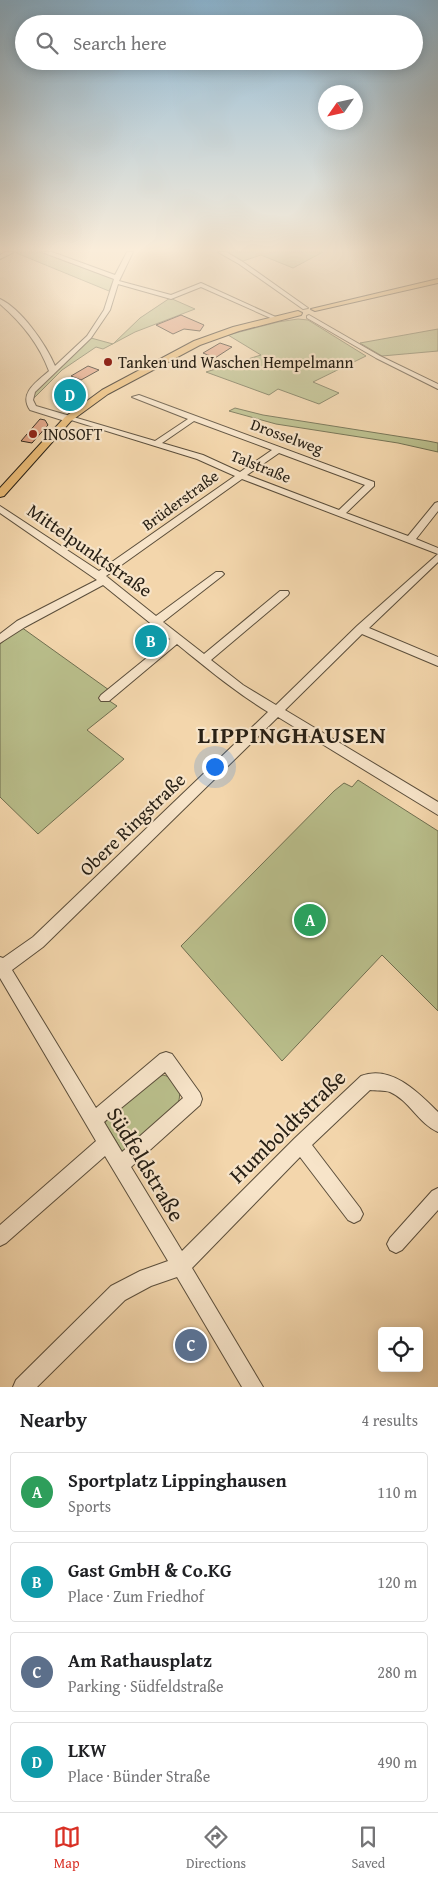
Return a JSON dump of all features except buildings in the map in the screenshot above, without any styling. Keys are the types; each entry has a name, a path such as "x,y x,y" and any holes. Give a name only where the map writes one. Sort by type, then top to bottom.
{"main road":[{"path":"0,494 68,418 105,392 196,342 219,334 287,317"}],"street":[{"path":"19,317 24,321 50,360 53,371 89,337 103,317"},
{"path":"272,317 277,319"},
{"path":"314,317 336,333 438,387"},
{"path":"50,360 62,362"},
{"name":"Talstraße","path":"53,371 29,395 30,404 36,410 200,457 241,476 438,551"},
{"name":"Drosselweg","path":"136,397 371,484 340,514"},
{"path":"156,443 194,418"},
{"name":"Brüderstraße","path":"0,639 21,624 102,578 278,449"},
{"path":"410,540 438,504"},
{"name":"Mittelpunktstraße","path":"0,509 102,578 238,688 438,809"},
{"name":"Obere Ringstraße","path":"1,967 38,942 277,712 361,628 438,557"},
{"name":"Mittelpunktstraße","path":"157,621 219,574"},
{"path":"203,661 284,593"},
{"path":"361,628 438,662"},
{"path":"105,698 177,639"},
{"name":"Südfeldstraße","path":"1,967 253,1387"},
{"path":"93,1121 166,1060 194,1099 120,1165"},
{"name":"Humboldtstraße","path":"181,1266 301,1144 367,1082 392,1084 415,1101 438,1124"},
{"path":"0,1237 107,1144"},
{"path":"301,1144 354,1214"},
{"path":"396,1244 438,1197"},
{"path":"23,1387 118,1293 147,1278 181,1266"}],"green space":[{"path":"142,317 175,317 135,332 114,343"},
{"path":"298,319 308,320 366,356 313,382 339,393 319,404 278,389 269,395 206,372 261,355 228,335 278,322"},
{"path":"438,329 438,351 382,356 360,343"},
{"path":"91,338 113,344 103,349 96,347 62,370 32,400 35,390"},
{"path":"235,408 263,415 438,443 438,452 398,443 276,424 229,411"},
{"path":"21,627 109,690 102,696 117,706 87,730 124,759 38,834 0,797 0,644"},
{"path":"358,780 438,831 438,1011 382,955 282,1061 181,946 334,791 344,783 352,787"},
{"path":"163,1075 172,1079 178,1087 179,1097 176,1107 127,1150 122,1151 105,1123 107,1119 156,1078"}],"place":[{"name":"Tanken und Waschen Hempelmann","path":"108,362"},
{"name":"LKW","path":"70,395"},
{"name":"INOSOFT","path":"33,434"},
{"name":"Gast GmbH & Co.KG","path":"151,641"},
{"name":"Sportplatz Lippinghausen","path":"310,920"},
{"name":"Am Rathausplatz","path":"191,1345"}],"district":[{"name":"LIPPINGHAUSEN","path":"292,734"}]}
